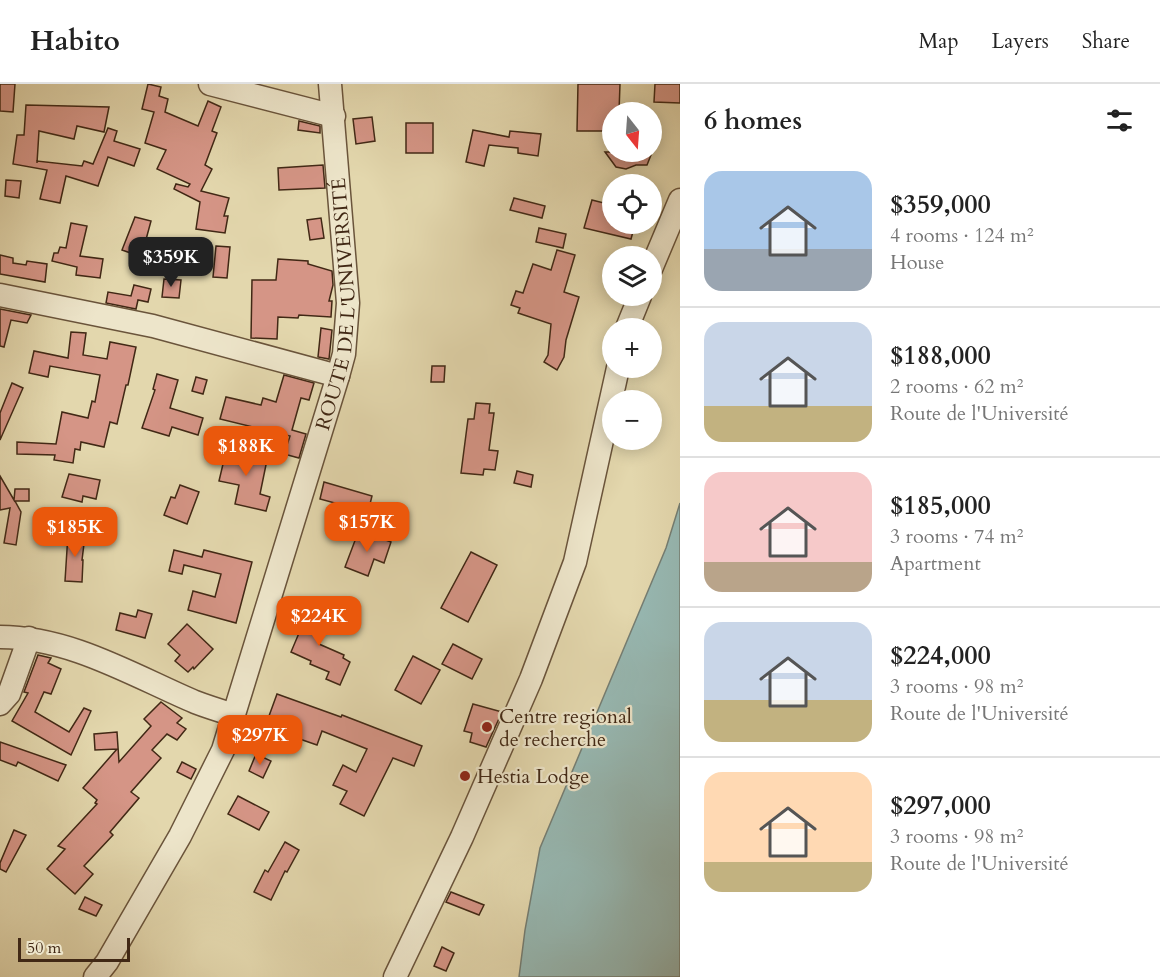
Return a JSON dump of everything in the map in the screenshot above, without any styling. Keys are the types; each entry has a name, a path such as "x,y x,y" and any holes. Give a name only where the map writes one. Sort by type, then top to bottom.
{"street":[{"path":"210,84 334,116"},
{"name":"ROUTE DE L'UNIVERSITÉ","path":"95,977 107,962 180,836 223,750 344,354 348,303 330,84"},
{"path":"661,246 680,200"},
{"path":"0,295 153,326 338,376"},
{"path":"395,977 462,837 531,679 574,562 616,378"},
{"path":"0,637 29,638 93,656 198,703 234,715"},
{"path":"0,704 9,694 29,638"}],"water":[{"path":"680,503 680,977 519,977 540,848 666,548"}],"building":[{"path":"0,84 15,84 13,112 0,111"},
{"path":"148,84 161,87 159,96 168,99 165,112 198,126 208,101 221,107 212,131 217,133 205,165 212,169 201,191 229,198 224,216 228,216 225,233 196,229 200,202 174,189 176,184 188,187 190,184 157,169 166,150 145,143 154,112 142,109"},
{"path":"578,84 620,84 619,102 602,102 602,131 577,131"},
{"path":"655,84 680,84 680,103 654,102"},
{"path":"26,105 109,107 104,132 77,126 74,139 39,131 37,161 82,166 84,161 93,164 108,128 117,131 114,141 140,149 134,166 108,157 98,186 66,176 60,203 40,199 47,170 13,164 17,135 24,135"},
{"path":"372,117 375,141 356,144 353,119"},
{"path":"299,121 320,126 320,133 298,130"},
{"path":"406,123 433,123 433,153 406,153"},
{"path":"473,130 509,137 510,131 541,134 538,156 518,153 518,148 489,145 484,166 466,162"},
{"path":"612,162 648,162 647,165 636,165 626,169 616,167"},
{"path":"323,165 325,188 279,190 278,168"},
{"path":"6,180 21,181 19,198 5,196"},
{"path":"514,198 545,206 542,218 510,210"},
{"path":"592,200 602,202 602,232 584,228"},
{"path":"135,217 151,221 144,247 142,246 139,256 122,250"},
{"path":"321,218 324,238 310,240 307,220"},
{"path":"71,223 87,226 80,256 103,259 100,278 76,275 77,267 52,261 54,253 58,253 60,247 66,248"},
{"path":"539,228 566,234 563,248 536,242"},
{"path":"610,234 632,234 631,239"},
{"path":"216,246 230,247 227,278 213,277"},
{"path":"557,250 575,255 564,292 579,297 566,340 564,357 557,370 544,362 548,355 551,324 518,313 520,308 511,305 516,291 523,293 533,264 551,270"},
{"path":"0,255 13,258 13,263 26,265 27,261 47,264 45,282 0,274"},
{"path":"278,259 308,261 308,264 332,271 333,285 329,301 332,301 331,317 299,315 298,318 278,317 277,339 251,338 252,280 276,280"},
{"path":"164,279 181,280 179,298 162,297"},
{"path":"134,285 151,289 148,302 138,300 136,309 106,303 108,292 131,296"},
{"path":"0,309 31,315 27,323 11,320 4,347 0,346"},
{"path":"321,328 332,330 329,359 318,357"},
{"path":"71,332 86,333 83,355 107,359 110,342 136,347 117,424 110,422 104,447 81,442 80,450 75,449 73,463 54,460 55,455 17,454 17,442 56,444 62,412 88,418 92,401 95,402 100,375 50,366 48,377 29,373 34,351 68,358"},
{"path":"432,366 445,366 444,382 431,382"},
{"path":"157,374 178,380 170,408 203,418 198,435 172,427 169,436 142,428 155,390 153,389"},
{"path":"284,375 314,383 309,400 301,398 292,430 306,434 299,458 284,454 290,436 220,419 226,397 261,405 263,398 276,402"},
{"path":"196,377 207,380 203,394 192,391"},
{"path":"12,383 23,388 0,440 0,413"},
{"path":"476,403 490,404 489,413 494,413 489,450 498,451 495,470 484,469 483,475 461,473 468,419 474,419"},
{"path":"227,447 268,455 260,494 270,497 266,511 235,504 239,485 219,481"},
{"path":"517,471 533,475 531,487 514,483"},
{"path":"69,474 100,480 96,499 83,496 82,502 62,497"},
{"path":"0,476 14,500 15,489 29,489 29,501 15,501 21,512 16,545 4,543 10,508 0,510"},
{"path":"324,482 372,496 368,512 320,499"},
{"path":"180,485 199,492 187,524 164,515 171,497 175,498"},
{"path":"359,530 391,542 384,563 374,559 368,576 345,567"},
{"path":"68,534 85,536 82,582 65,581"},
{"path":"174,550 202,557 204,550 252,562 236,623 188,610 193,591 215,597 221,574 184,565 182,574 169,571"},
{"path":"471,552 497,565 468,622 441,608"},
{"path":"310,607 328,615 324,625 327,626 319,644 344,655 343,658 350,662 340,685 326,679 329,672 291,652"},
{"path":"138,610 152,614 145,638 116,630 120,613 136,617"},
{"path":"187,624 213,649 194,669 193,667 188,672 175,661 180,655 168,644"},
{"path":"453,644 482,659 472,679 442,664"},
{"path":"38,655 51,658 48,663 61,669 51,694 44,692 35,712 69,732 84,708 91,711 71,755 12,721 28,693 24,692"},
{"path":"413,656 440,670 421,704 395,690"},
{"path":"277,694 341,717 342,715 422,746 414,766 393,758 364,816 340,804 347,791 333,785 343,765 356,772 367,749 322,731 317,745 265,727"},
{"path":"161,702 182,718 177,723 186,729 177,740 167,734 152,750 161,758 131,792 139,798 110,832 113,835 84,866 93,874 75,894 47,869 65,849 58,846 97,804 95,803 97,800 83,788 117,749 95,750 94,734 117,732 119,762 151,726 144,719"},
{"path":"473,704 502,712 486,747 470,742 472,733 464,731"},
{"path":"0,742 66,765 58,781 18,762 16,766 0,760"},
{"path":"256,754 271,761 263,778 249,771"},
{"path":"182,762 196,769 191,779 177,772"},
{"path":"238,796 269,812 259,830 228,814"},
{"path":"14,830 26,835 6,872 0,869 0,863"},
{"path":"285,842 299,850 287,872 285,871 271,900 254,892 265,870 268,872"},
{"path":"451,892 484,905 479,915 446,902"},
{"path":"85,897 102,905 96,916 79,909"},
{"path":"442,947 454,953 446,971 434,966"}],"place":[{"name":"Centre regional de recherche","path":"487,727"},
{"name":"Hestia Lodge","path":"465,776"}]}
